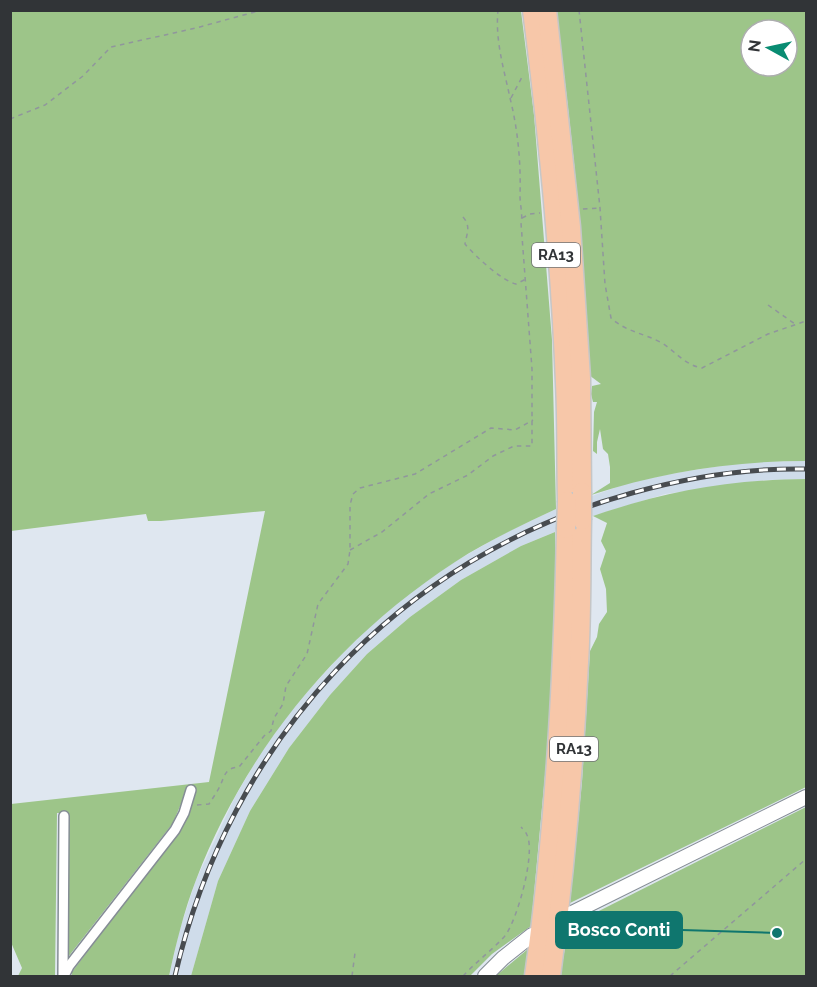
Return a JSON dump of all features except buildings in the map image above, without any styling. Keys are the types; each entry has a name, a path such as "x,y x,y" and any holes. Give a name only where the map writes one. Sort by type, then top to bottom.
{"highway":[{"name":"RA13","path":"532,10 554,224 574,496 582,519 579,661 569,813 551,976"},
{"name":"RA13","path":"534,976 559,741 566,529 574,496 581,378 571,227 547,10"}],"main road":[{"path":"568,915 807,797"},
{"path":"485,976 532,935"}],"street":[{"path":"64,976 69,966 170,836 187,807 191,790"},
{"path":"64,816 64,976"}],"path":[{"path":"10,119 45,105 83,76 111,47 262,10"},
{"path":"350,550 382,532 429,494 468,475 493,456 514,446 532,446 533,420 526,278 520,208 520,156 511,99 499,50 496,24 498,10"},
{"path":"579,10 611,318 628,331 662,343 693,366 702,368 768,334 807,321"},
{"path":"511,99 524,75"},
{"path":"579,210 600,208"},
{"path":"522,218 530,214 541,213"},
{"path":"463,217 468,222 469,230 465,244 471,252 509,283 516,285 526,278"},
{"path":"768,305 796,324"},
{"path":"187,807 209,804 220,786 223,775 233,767 239,767 271,730 274,718 283,704 286,686 307,654 318,604 348,564 350,505 353,494 360,488 395,481 415,474 491,428 515,430 533,420"},
{"path":"463,976 505,936 512,925 523,891 528,856 527,834 522,827"},
{"path":"670,976 807,859"},
{"path":"352,976 356,953"}],"shaded area":[{"path":"806,461 806,479 766,480 665,494 593,516 521,546 461,580 410,617 367,654 330,695 289,748 250,811 218,881 191,976 169,976 179,932 196,880 235,797 260,754 295,705 339,657 371,625 411,592 456,561 505,533 556,509 631,482 746,462"}],"green space":[{"path":"10,11 521,11 534,115 552,340 556,509 479,547 412,592 372,625 300,700 269,742 241,786 217,832 188,904 169,976 72,976 72,972 185,822 193,802 195,787 186,788 173,823 68,957 69,813 57,813 55,976 18,976 22,968 10,940 11,804 209,782 265,511 161,521 148,521 146,514 11,531"},
{"path":"556,11 806,11 806,461 751,463 697,469 644,480 591,495 610,483 610,467 608,454 603,449 600,429 597,454 593,451 594,412 597,402 593,402 591,394 592,386 601,384 589,375 581,238"},
{"path":"806,479 806,787 570,903 582,782 590,651 597,637 599,624 607,612 606,589 600,569 606,551 601,541 607,523 593,516 698,488"},
{"path":"555,532 556,606 549,732 531,926 492,954 470,976 191,976 218,881 250,811 289,748 330,695 367,654 410,617 461,580 521,546"},
{"path":"806,807 806,976 560,976 569,926"},
{"path":"528,949 524,976 496,976 497,975"}],"railway":[{"path":"175,976 201,890 236,810 282,737 336,670 399,612 469,562 547,522 632,493 675,482 740,472 806,469"}],"place":[{"name":"Bosco Conti","path":"777,933"}]}
